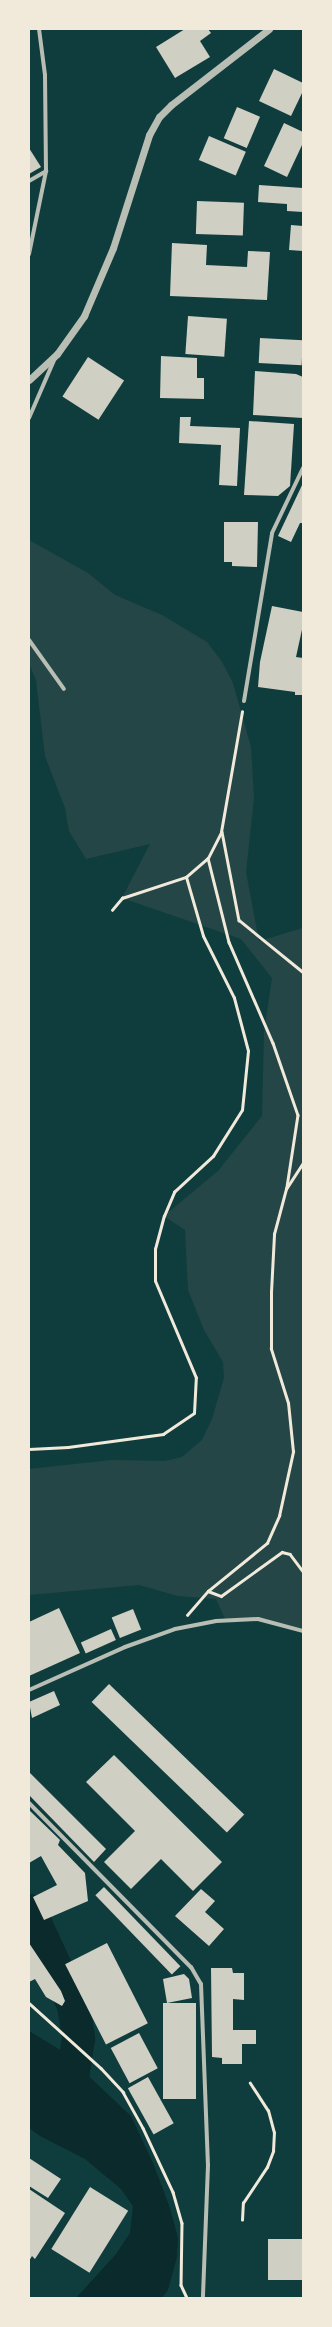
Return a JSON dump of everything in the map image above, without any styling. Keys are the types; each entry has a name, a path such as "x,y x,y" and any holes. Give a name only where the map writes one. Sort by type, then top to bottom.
{"street":[{"path":"29,254 46,171 45,75 39,29"},
{"path":"29,380 57,354 73,334 93,298 113,248 149,134 159,117 171,105 269,29"},
{"path":"29,181 46,171"},
{"path":"29,418 57,354"},
{"path":"244,701 272,533 303,468"},
{"path":"29,640 64,689"},
{"path":"29,1690 126,1647 175,1629 216,1621 258,1619 303,1631"},
{"path":"29,1803 190,1967 201,1984 208,2166 203,2298"}],"path":[{"path":"112,910 122,898 186,877 208,858 221,832 244,701"},
{"path":"221,832 239,920 303,972"},
{"path":"175,1629 208,1591 267,1543 279,1516 293,1452 288,1402 271,1349 270,1292 274,1234 286,1189 298,1115 274,1043 229,942 208,858"},
{"path":"29,1449 68,1447 163,1434 194,1412 196,1378 155,1281 155,1248 164,1216 174,1192 213,1156 242,1110 248,1051 234,998 203,936 186,877"},
{"path":"286,1189 303,1162"},
{"path":"208,1591 221,1596 282,1552 290,1554 303,1571"},
{"path":"29,2003 110,2078 123,2092 143,2128 173,2192 182,2223 181,2285 187,2298"},
{"path":"242,2220 243,2203 267,2167 273,2151 274,2133 268,2111 250,2083"}],"shaded area":[{"path":"29,540 88,573 115,595 162,615 207,642 222,662 233,683 251,747 254,798 246,872 259,941 303,928 303,1631 258,1619 226,1621 216,1599 178,1596 139,1585 29,1595 29,1469 112,1460 165,1461 182,1457 202,1440 212,1419 224,1378 223,1362 204,1330 188,1290 185,1230 164,1216 218,1171 262,1116 264,1033 272,978 241,939 122,898 150,844 86,859 69,831 65,808 45,756 36,680 29,664"},
{"path":"29,2031 62,2051 131,2116 153,2163 170,2208 178,2238 177,2257 168,2290 162,2298 76,2298 116,2254 130,2233 133,2206 121,2189 85,2159 40,2136 29,2128"}],"building":[{"path":"185,29 208,29 211,33 200,41 210,57 175,78 156,47"},
{"path":"274,69 303,83 303,91 291,116 259,101"},
{"path":"237,107 260,117 247,148 224,138"},
{"path":"284,123 303,132 303,143 287,177 264,166"},
{"path":"209,136 246,152 236,176 199,160"},
{"path":"29,148 41,167 29,174"},
{"path":"259,185 303,188 303,212 287,211 287,204 258,202"},
{"path":"197,201 244,203 243,236 196,234"},
{"path":"291,225 303,226 303,251 289,250"},
{"path":"172,243 207,245 206,265 247,267 248,251 270,252 267,300 170,296"},
{"path":"188,316 227,319 224,357 185,354"},
{"path":"260,338 303,340 302,365 259,363"},
{"path":"161,356 197,358 197,378 204,378 204,399 160,398"},
{"path":"88,357 124,380 98,420 62,396"},
{"path":"255,371 296,374 303,377 303,418 253,415"},
{"path":"180,417 191,417 190,426 240,428 237,486 219,485 221,445 179,443"},
{"path":"249,421 294,424 290,486 278,496 244,495"},
{"path":"303,483 303,523 300,523 291,542 278,536"},
{"path":"224,522 258,522 257,567 232,566 232,562 224,562"},
{"path":"272,606 303,612 303,625 296,657 303,658 303,695 295,695 295,692 258,687 260,662"},
{"path":"59,1608 80,1653 29,1676 29,1622"},
{"path":"133,1609 141,1629 120,1638 112,1618"},
{"path":"111,1629 116,1640 86,1653 81,1642"},
{"path":"109,1684 244,1815 227,1833 92,1702"},
{"path":"54,1691 60,1705 32,1718 29,1702"},
{"path":"114,1755 222,1862 193,1891 161,1859 131,1889 104,1862 135,1831 86,1782"},
{"path":"29,1772 106,1849 94,1862 29,1795"},
{"path":"29,1810 60,1840 58,1845 85,1873 88,1901 44,1920 33,1897 57,1885 41,1856 29,1863"},
{"path":"104,1887 180,1966 172,1974 95,1895"},
{"path":"201,1889 215,1901 205,1912 224,1929 209,1946 175,1916"},
{"path":"29,1943 61,1991 65,2001 62,2006 46,1997 35,1979 29,1982"},
{"path":"107,1943 148,2023 106,2045 65,1964"},
{"path":"211,1968 232,1968 233,1973 244,1973 244,2000 233,1999 233,2030 256,2030 256,2044 242,2044 242,2064 222,2064 222,2058 212,2057"},
{"path":"184,1974 189,1979 192,1998 167,2003 163,1979"},
{"path":"163,2003 196,2003 196,2099 163,2099"},
{"path":"139,2033 158,2068 130,2083 111,2048"},
{"path":"148,2077 174,2123 154,2135 128,2088"},
{"path":"29,2158 61,2179 48,2198 29,2186"},
{"path":"90,2187 128,2211 89,2273 51,2249"},
{"path":"29,2189 65,2213 35,2259 32,2256 29,2261"},
{"path":"268,2239 303,2239 303,2280 268,2280"}],"waterway":[{"path":"29,1910 73,2005 78,2038 69,2096"}]}
